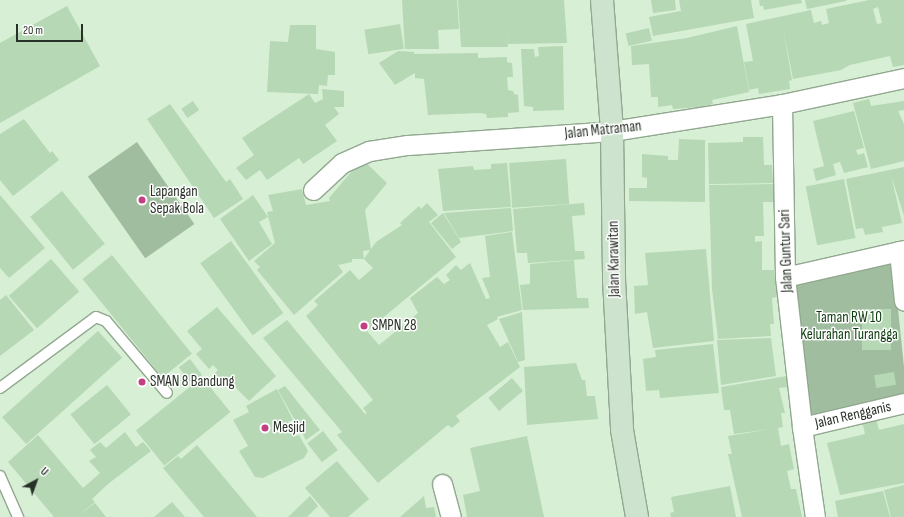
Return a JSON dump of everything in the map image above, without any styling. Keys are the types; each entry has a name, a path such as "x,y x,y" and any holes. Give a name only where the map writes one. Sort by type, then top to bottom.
{"street":[{"name":"Jalan Karawitan","path":"602,0 612,131 614,280 622,430 637,517"},
{"name":"Jalan Matraman","path":"313,190 342,162 369,151 408,145 612,131 782,104 904,78"},
{"name":"Jalan Guntur Sari","path":"782,104 785,277 802,428 815,517"},
{"path":"785,277 901,251 904,301"},
{"name":"Jalan Rengganis","path":"802,428 904,403"},
{"path":"442,484 451,517"}],"lane":[{"path":"0,388 96,317 106,321 167,393"},
{"path":"0,476 18,517"}],"green space":[{"name":"Lapangan Sepak Bola","path":"137,142 194,224 145,258 88,176"},
{"name":"Taman RW 10 Kelurahan Turangga","path":"893,260 904,367 904,396 808,416 794,284"}],"building":[{"path":"402,0 457,0 459,29 438,30 439,49 405,49"},
{"path":"458,0 564,0 567,43 508,44 506,10 508,47 461,47"},
{"path":"651,0 675,0 676,10 653,13"},
{"path":"679,0 751,0 754,18 653,36 649,17 681,11"},
{"path":"759,0 801,0 802,3 764,10 763,6 760,6"},
{"path":"805,0 846,0 846,1 807,9"},
{"path":"869,0 904,0 904,65 893,67 890,56 850,65 841,70 793,79 783,27 792,80 789,81 790,89 759,94 758,88 749,90 744,62 753,61 746,24 811,10 814,23 821,21 822,25 829,23 826,9","holes":["878,7 882,23 877,24 873,9"]},
{"path":"67,6 100,66 0,123 0,43"},
{"path":"400,24 404,49 368,54 364,30"},
{"path":"290,25 316,25 316,49 335,52 335,75 328,75 327,86 319,85 318,94 267,92 270,41 288,42"},
{"path":"737,26 749,92 712,100 713,104 700,107 673,109 672,105 658,107 658,97 651,97 649,64 632,65 631,46 687,38"},
{"path":"649,28 652,41 629,46 626,33"},
{"path":"563,46 564,110 533,111 533,107 524,106 521,49 534,49 535,57 539,56 538,47"},
{"path":"398,51 414,52 414,54 478,53 478,58 507,57 507,62 512,63 513,77 507,77 508,90 513,91 514,94 518,95 519,112 508,113 508,117 487,118 486,114 479,113 428,115 424,79 415,78 415,73 395,85 379,63"},
{"path":"322,89 344,91 344,107 334,107 339,114 325,125 337,141 303,164 299,158 267,180 260,170 246,180 236,168 254,155 242,138 309,94 315,103 323,99"},
{"path":"869,99 871,106 904,101 904,110 898,111 904,124 904,161 871,169 853,103"},
{"path":"193,101 199,110 188,118 181,109"},
{"path":"170,104 226,182 230,179 243,199 214,218 147,119"},
{"path":"854,111 864,148 856,150 858,155 864,153 868,167 844,173 840,162 833,164 836,175 816,181 813,169 824,166 813,121"},
{"path":"24,119 50,153 52,151 59,160 13,196 0,180 0,134"},
{"path":"743,137 763,137 764,165 772,165 773,183 709,184 708,143 743,142"},
{"path":"679,139 705,140 705,202 629,201 629,188 647,188 647,178 642,177 642,154 668,156 668,160 678,160"},
{"name":"SMPN 28","path":"362,159 387,183 365,210 371,249 376,242 402,225 400,223 419,206 421,209 427,203 438,215 429,222 456,257 367,331 379,345 418,313 410,298 437,277 444,284 450,280 446,275 456,265 461,270 470,263 486,299 490,298 482,278 490,277 485,236 512,232 522,310 497,317 498,319 487,325 500,347 508,342 520,367 456,416 460,421 452,428 448,425 378,483 337,435 342,432 263,338 287,320 365,414 367,413 363,408 373,400 306,316 318,305 314,301 350,270 359,280 373,268 364,259 352,259 352,262 338,265 343,272 294,315 257,270 260,267 254,261 275,243 267,212 273,211 268,195 302,189 306,205 330,201 329,198","holes":["370,250 364,259 363,251"]},
{"path":"566,159 569,204 512,208 509,163"},
{"path":"507,163 511,207 443,211 438,169 473,166 474,170 491,169 491,164"},
{"path":"904,167 904,216 891,175 902,223 882,227 883,232 865,235 863,228 856,229 846,179"},
{"path":"844,179 855,238 817,245 806,186"},
{"path":"774,184 774,202 763,202 764,236 755,236 755,242 762,241 762,270 774,270 777,297 772,298 774,324 770,324 771,336 718,339 712,289 709,185"},
{"path":"62,191 105,244 73,270 30,217"},
{"path":"0,195 45,248 9,278 0,268"},
{"path":"253,195 268,217 259,222 272,244 249,261 220,219"},
{"path":"584,203 585,215 572,216 575,251 584,251 585,259 528,263 527,253 517,253 513,209"},
{"path":"511,208 513,231 459,238 444,213"},
{"path":"443,213 461,242 452,249 431,223"},
{"path":"231,241 283,313 253,335 200,263"},
{"path":"706,249 714,341 653,348 647,312 635,314 634,286 648,285 645,253"},
{"path":"112,255 192,354 162,378 82,279"},
{"path":"51,259 79,291 37,328 9,296"},
{"path":"574,260 577,298 588,298 589,308 523,310 520,285 530,284 530,264"},
{"path":"6,295 34,330 0,356 0,300"},
{"path":"217,307 276,376 249,401 231,383 225,388 214,374 218,370 213,365 209,369 196,354 202,349 187,331"},
{"path":"862,309 891,309 891,350 862,350"},
{"path":"522,312 525,360 518,362 499,319"},
{"path":"98,331 122,358 26,444 2,417"},
{"path":"771,338 776,376 721,385 717,340"},
{"path":"713,344 719,393 660,398 659,390 646,391 643,359 656,357 655,350"},
{"path":"190,359 202,375 191,383 179,367"},
{"path":"576,363 582,380 585,380 587,396 595,396 598,419 527,425 524,367"},
{"path":"894,372 896,385 876,388 874,375"},
{"path":"787,376 788,387 779,388 785,413 781,413 783,427 778,428 781,446 789,444 794,469 787,471 791,489 796,489 802,517 742,517 728,454 732,454 728,436 772,429 734,434 730,410 724,410 721,387"},
{"path":"202,377 230,412 164,465 136,430"},
{"path":"512,378 523,391 499,411 488,398"},
{"path":"107,385 131,415 94,444 70,415"},
{"path":"285,386 320,430 306,440 278,390"},
{"name":"Mesjid","path":"277,389 293,420 288,422 295,436 299,435 308,451 304,458 263,478 255,477 239,451 248,446 233,420 249,412 246,406"},
{"path":"876,418 879,430 904,424 904,483 840,495 827,443 865,434 862,421"},
{"path":"323,431 338,450 322,462 307,443"},
{"path":"125,432 136,447 143,442 151,451 108,484 92,499 95,502 78,516 95,503 106,517 54,517 8,462 38,435 83,488 100,473 89,461 96,457 90,450 100,442 106,448"},
{"path":"527,436 544,517 467,517 463,495 480,491 470,448"},
{"path":"197,445 257,517 204,517 163,468 178,456 181,459"},
{"path":"337,461 369,499 348,517 330,517 305,488"},
{"path":"904,485 904,517 891,517 884,490"},
{"path":"730,486 736,517 671,517 670,513 674,512 671,497"},
{"path":"883,491 890,517 838,517 835,501"},
{"path":"310,496 318,506 307,517 288,517"},
{"path":"424,496 426,508 434,507 436,517 400,517"},
{"path":"172,502 185,517 154,517"}],"place":[{"name":"Lapangan Sepak Bola","path":"142,200"},
{"name":"SMPN 28","path":"364,326"},
{"name":"SMAN 8 Bandung","path":"142,382"},
{"name":"Mesjid","path":"265,428"}]}
